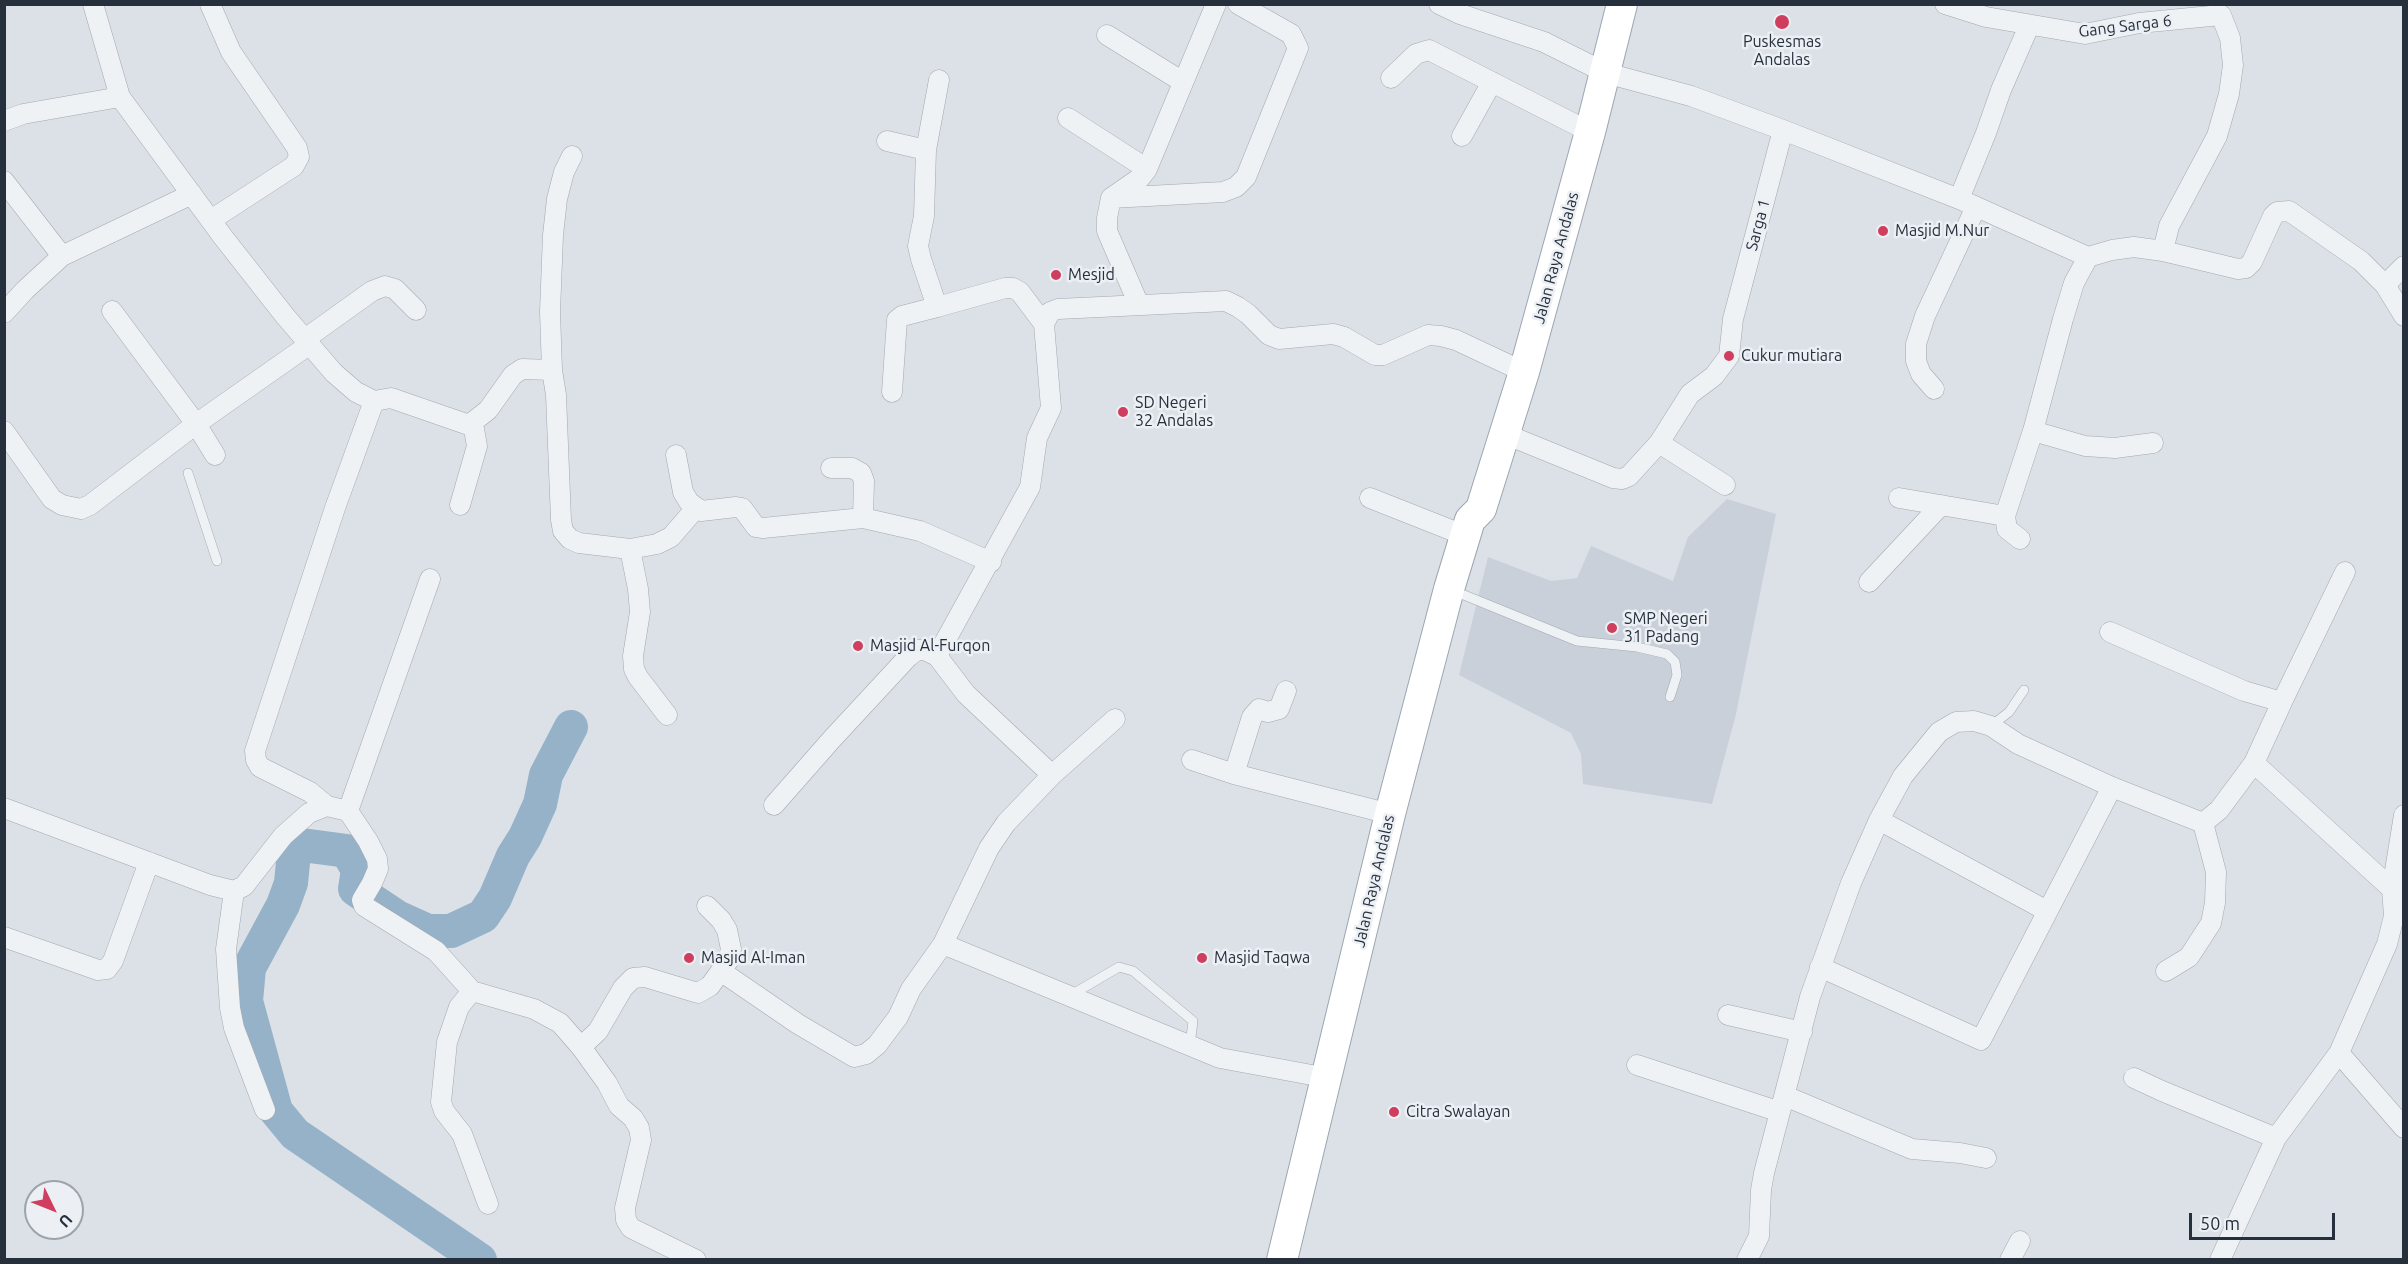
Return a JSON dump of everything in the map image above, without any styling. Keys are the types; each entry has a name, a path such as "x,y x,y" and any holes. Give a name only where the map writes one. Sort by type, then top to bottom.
{"main road":[{"name":"Jalan Raya Andalas","path":"1301,1260 1377,937 1449,589 1470,520 1481,509 1524,372 1606,72 1622,4"},
{"name":"Jalan Raya Andalas","path":"1282,1260 1328,1078 1390,814 1411,769 1464,595 1484,524 1481,509"}],"street":[{"path":"93,4 120,97 263,289 334,373 356,392 374,401 391,398 470,425 474,429 477,440 460,505"},
{"path":"210,4 231,52 297,148 298,157 294,166 211,220"},
{"path":"1139,305 1107,231 1111,198 1140,178 1147,169 1215,4"},
{"path":"1111,198 1223,192 1236,187 1246,177 1298,48 1291,34 1238,4"},
{"path":"1439,4 1460,14 1535,39 1606,72 1690,96 1783,130 1968,203 2088,257 2134,247 2163,251 2238,269 2246,268 2252,262 2272,216 2277,212 2289,212 2361,261 2385,285 2403,316"},
{"name":"Gang Sarga 6","path":"1945,4 1986,18 2085,34 2221,10 2230,38 2233,64 2229,94 2217,136 2169,226 2163,251"},
{"path":"1934,389 1921,374 1916,361 1916,344 1968,203 1986,133 2001,90 2029,26"},
{"path":"1107,35 1183,82"},
{"path":"1391,78 1416,54 1429,50 1590,132"},
{"path":"937,307 918,246 924,216 926,150 939,80"},
{"path":"1462,136 1492,82"},
{"path":"4,122 24,114 120,97"},
{"path":"1068,118 1147,169"},
{"name":"Sarga 1","path":"1505,434 1613,478 1622,479 1629,476 1659,443 1690,394 1718,372 1730,356 1733,319 1783,130"},
{"path":"887,141 926,150"},
{"path":"572,156 564,172 556,199 550,312 563,531 570,539 579,543 630,549 657,544 671,537 696,508"},
{"path":"4,181 62,256"},
{"path":"4,313 62,256 192,194"},
{"path":"2020,539 2007,529 2005,516 2033,431 2062,319 2074,283 2088,257"},
{"path":"2385,285 2403,267"},
{"path":"4,431 52,499 62,505 81,509 90,505 308,342 372,291 385,286 395,289 416,310"},
{"path":"892,392 897,321 902,316 1005,288 1013,288 1020,292 1044,324"},
{"path":"937,656 991,562 1030,487 1037,438 1051,408 1044,324 1050,312 1058,309 1226,302 1238,306 1269,335 1279,339 1333,334 1344,337 1375,355 1383,355 1428,335 1441,336 1456,340 1524,372"},
{"path":"112,311 216,454"},
{"path":"470,425 488,411 513,375 522,369 552,370"},
{"path":"374,401 332,519 255,752 256,760 260,767 310,792 327,806 348,811 368,841 376,858 378,869 362,900 369,910 436,951 472,991 534,1009 560,1023 607,1083 619,1106 633,1118 639,1128 641,1140 625,1208 626,1220 631,1228 696,1260"},
{"path":"2033,431 2085,446 2115,448 2153,443"},
{"path":"1659,443 1725,484"},
{"path":"676,455 683,492 701,511 742,508 756,527 763,528 863,518 920,531 991,562"},
{"path":"831,468 852,468 861,473 864,482 863,518"},
{"path":"1370,498 1466,536"},
{"path":"1899,498 2005,516"},
{"path":"1869,582 1941,505"},
{"path":"630,549 640,612 633,656 634,669 667,715"},
{"path":"2203,823 2219,810 2254,763 2345,572"},
{"path":"348,811 430,579"},
{"path":"2110,632 2244,691 2282,702"},
{"path":"774,805 832,739 917,650 925,650 937,656 966,694 1052,776"},
{"path":"1234,774 1252,717 1259,709 1268,712 1279,709 1286,691"},
{"path":"722,972 798,1024 854,1057 866,1054 877,1045 897,1017 911,989 944,944 989,848 1006,824 1052,776 1115,719"},
{"path":"1747,1260 1759,1236 1761,1190 1820,967 1851,883 1879,820 1903,776 1939,732 1956,722 1974,722 1991,726 2018,744 2112,787 2203,823"},
{"path":"1192,760 1234,774 1390,814"},
{"path":"2254,763 2398,894"},
{"path":"1820,967 1982,1040 2112,787"},
{"path":"4,808 210,885 234,891 244,886 283,836 298,822 309,813 327,806"},
{"path":"2220,1260 2276,1138 2339,1053 2387,944 2398,894 2403,815"},
{"path":"1879,820 2047,911"},
{"path":"2166,971 2189,957 2211,922 2215,903 2216,872 2203,823"},
{"path":"4,937 98,970 107,969 113,962 149,862"},
{"path":"234,891 226,949 230,1008 234,1028 265,1110"},
{"path":"581,1047 598,1031 623,988 633,978 645,977 698,993 710,986 722,972 731,949 727,930 707,906"},
{"path":"944,944 1220,1058 1328,1078"},
{"path":"472,991 459,1007 447,1042 441,1102 444,1111 462,1134 488,1203"},
{"path":"1728,1015 1802,1032"},
{"path":"2339,1053 2403,1128"},
{"path":"1636,1065 1782,1104 1912,1149 1960,1153 1986,1158"},
{"path":"2134,1078 2276,1138"},
{"path":"2010,1260 2020,1241"}],"lane":[{"path":"188,473 217,561"},
{"path":"1464,595 1577,641 1637,647 1667,654 1675,662 1677,675 1670,697"},
{"path":"1991,726 2009,712 2024,690"},
{"path":"1071,995 1119,968 1133,971 1193,1021 1190,1045"}],"shaded area":[{"name":"SMP Negeri 31 Padang","path":"1727,499 1776,514 1736,714 1712,804 1583,784 1581,754 1571,733 1459,675 1488,557 1551,581 1577,578 1591,546 1673,581 1688,537"}],"waterway":[{"path":"480,1260 295,1134 276,1111 246,1001 249,968 283,905 291,883 294,852 302,845 347,851 358,870 355,889 397,917 428,931 451,931 483,916 495,898 513,856 525,837 540,804 546,775 571,727"}],"place":[{"name":"Puskesmas Andalas","path":"1782,22"},
{"name":"Masjid M.Nur","path":"1883,231"},
{"name":"Mesjid","path":"1056,275"},
{"name":"Cukur mutiara","path":"1729,356"},
{"name":"SD Negeri 32 Andalas","path":"1123,412"},
{"name":"SMP Negeri 31 Padang","path":"1612,628"},
{"name":"Masjid Al-Furqon","path":"858,646"},
{"name":"Masjid Al-Iman","path":"689,958"},
{"name":"Masjid Taqwa","path":"1202,958"},
{"name":"Citra Swalayan","path":"1394,1112"}]}
